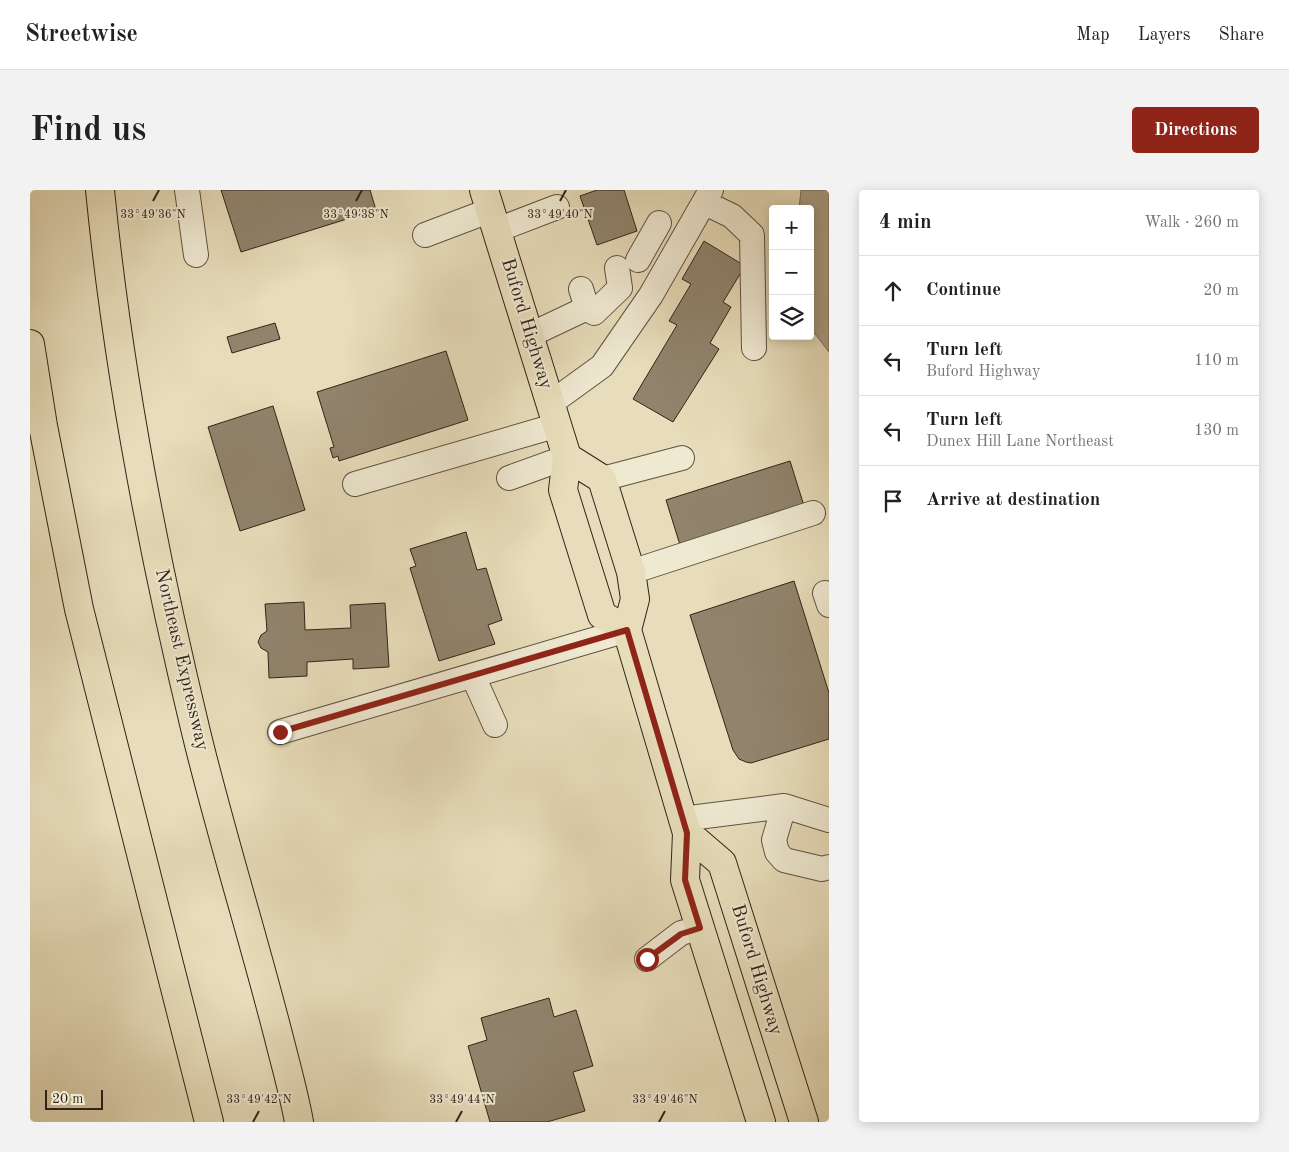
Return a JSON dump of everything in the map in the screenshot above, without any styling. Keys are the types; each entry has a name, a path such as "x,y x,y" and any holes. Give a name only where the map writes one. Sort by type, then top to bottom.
{"main road":[{"name":"Northeast Expressway","path":"100,190 106,254 127,401 153,542 197,733 262,973 299,1122"},
{"name":"Buford Highway","path":"491,210 567,457 563,490 602,615 627,630"},
{"path":"30,344 43,426 79,609 209,1122"},
{"path":"567,457 602,479 631,572 636,599 627,630 685,826 685,880 761,1122"},
{"name":"Buford Highway","path":"685,826 722,863 804,1122"}],"street":[{"path":"187,190 196,255"},
{"path":"355,484 554,414 602,366 651,295 708,196 752,235 754,348"},
{"path":"426,235 491,210 557,208"},
{"path":"530,335 584,299 594,313 620,288 627,264 659,223"},
{"path":"509,478 567,457"},
{"path":"602,479 682,458"},
{"path":"631,572 813,513"},
{"path":"280,732 627,630"},
{"path":"473,676 495,725"},
{"path":"685,826 784,806 829,820"},
{"path":"784,806 774,840 777,852 784,860 822,869 829,866"},
{"path":"647,959 681,934 700,928"}],"shaded area":[{"path":"801,190 829,190 829,352 814,333 814,205 799,205"}],"building":[{"path":"221,190 370,190 376,210 241,252"},
{"path":"597,190 624,190 637,231 597,245 580,196"},
{"path":"704,241 745,266 723,302 731,307 710,343 719,349 673,422 633,399 677,325 669,321 691,284 682,279"},
{"path":"275,323 280,339 232,353 227,337"},
{"path":"446,351 468,420 339,461 338,456 333,458 330,448 334,447 317,392"},
{"path":"273,406 305,510 240,531 208,427"},
{"path":"790,461 805,509 681,548 666,500"},
{"path":"466,532 477,570 486,568 502,620 488,625 495,644 439,661 410,568 416,566 410,549"},
{"path":"794,581 829,693 829,739 751,763 746,762 739,759 733,750 690,615"},
{"path":"304,602 305,630 351,628 350,605 385,603 389,667 353,669 353,659 307,662 307,676 269,678 268,652 261,648 258,642 261,635 267,631 265,604"},
{"path":"549,998 554,1017 576,1010 593,1066 573,1072 585,1111 547,1122 490,1122 468,1046 487,1040 481,1018"}],"route":[{"path":"280,732 627,630 687,833 685,880 700,928 681,934 647,959"}]}
